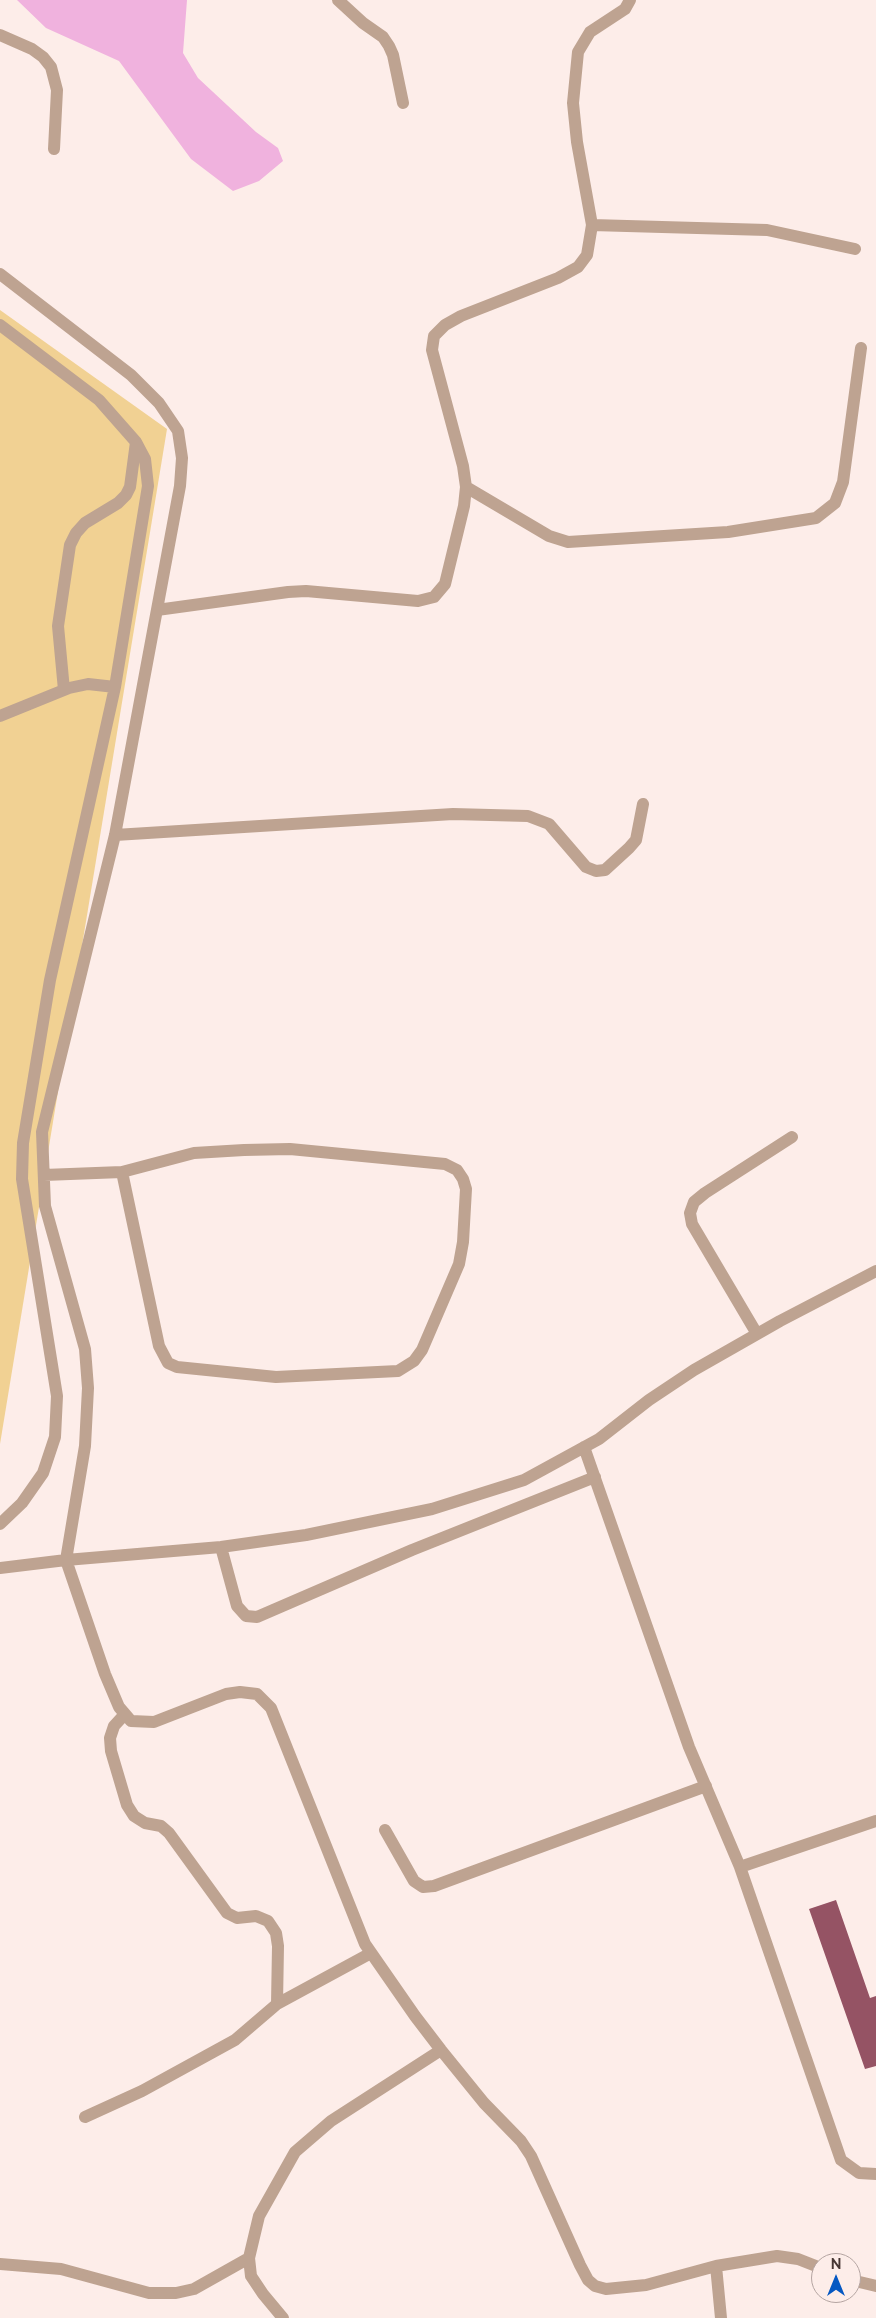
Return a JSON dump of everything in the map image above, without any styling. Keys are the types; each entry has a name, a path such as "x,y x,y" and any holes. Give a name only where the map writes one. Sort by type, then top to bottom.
{"street":[{"path":"338,0 363,23 383,37 389,46 393,55 403,103"},
{"path":"157,610 306,591 418,602 434,597 445,584 464,506 466,488 463,466 432,350 434,336 446,325 461,316 558,278 578,267 587,255 592,225 577,142 573,103 578,52 590,32 625,9 630,0"},
{"path":"0,35 32,49 51,67 56,90 54,149"},
{"path":"592,225 768,230 855,249"},
{"path":"0,274 130,374 159,403 178,431 182,458 180,486 115,835 42,1132 45,1206 85,1349 88,1388 85,1446 66,1560 105,1674 119,1707 131,1721 154,1722 226,1694 240,1692 257,1694 271,1708 365,1944 414,2016 484,2103 521,2141 531,2156 588,2280 596,2286 606,2289 646,2285 716,2266 777,2256 798,2259 811,2264"},
{"path":"0,326 99,400 136,442 146,459 148,486 115,687 50,980 23,1143 22,1179 57,1396 55,1437 43,1473 22,1503 0,1524"},
{"path":"466,488 549,536 568,542 728,532 816,518 835,503 843,482 861,348"},
{"path":"64,690 58,626 67,556 76,533 85,523 118,503 126,495 130,487 136,442"},
{"path":"0,716 64,690 88,684 115,687"},
{"path":"115,835 453,814 528,816 549,824 586,867 596,871 605,870 636,840 643,804"},
{"path":"757,1334 692,1224 690,1213 694,1202 705,1193 792,1137"},
{"path":"44,1175 122,1172 194,1153 244,1150 290,1149 445,1164 457,1170 464,1179 466,1190 464,1242 459,1264 422,1350 414,1361 398,1371 276,1377 177,1366 168,1363 159,1346 122,1172"},
{"path":"0,1568 66,1560 221,1547 306,1535 432,1508 524,1480 599,1439 649,1400 694,1370 757,1334 876,1271"},
{"path":"584,1447 686,1738 740,1866 841,2160 859,2173 876,2174"},
{"path":"221,1547 237,1606 246,1616 258,1617 412,1550 595,1477"},
{"path":"125,1714 114,1726 110,1738 111,1751 128,1805 134,1816 145,1823 161,1826 169,1834 226,1913 237,1918 256,1916 268,1921 276,1933 278,1946 278,2004"},
{"path":"385,1830 414,1881 423,1887 434,1886 706,1786"},
{"path":"740,1866 876,1821"},
{"path":"85,2117 142,2091 235,2040 278,2004 372,1953"},
{"path":"283,2318 251,2276 249,2258 260,2216 295,2152 331,2121 441,2050"},
{"path":"0,2264 61,2269 148,2293 176,2294 194,2289 249,2258"},
{"path":"716,2266 721,2318"},
{"path":"861,2282 876,2286"}],"shaded area":[{"path":"17,0 187,0 183,53 198,78 256,132 278,148 283,161 259,181 233,191 191,159 119,61 46,28"},
{"path":"0,310 167,429 0,1444"}],"building":[{"path":"836,1900 870,1998 876,1996 876,2066 865,2069 809,1909"}]}
